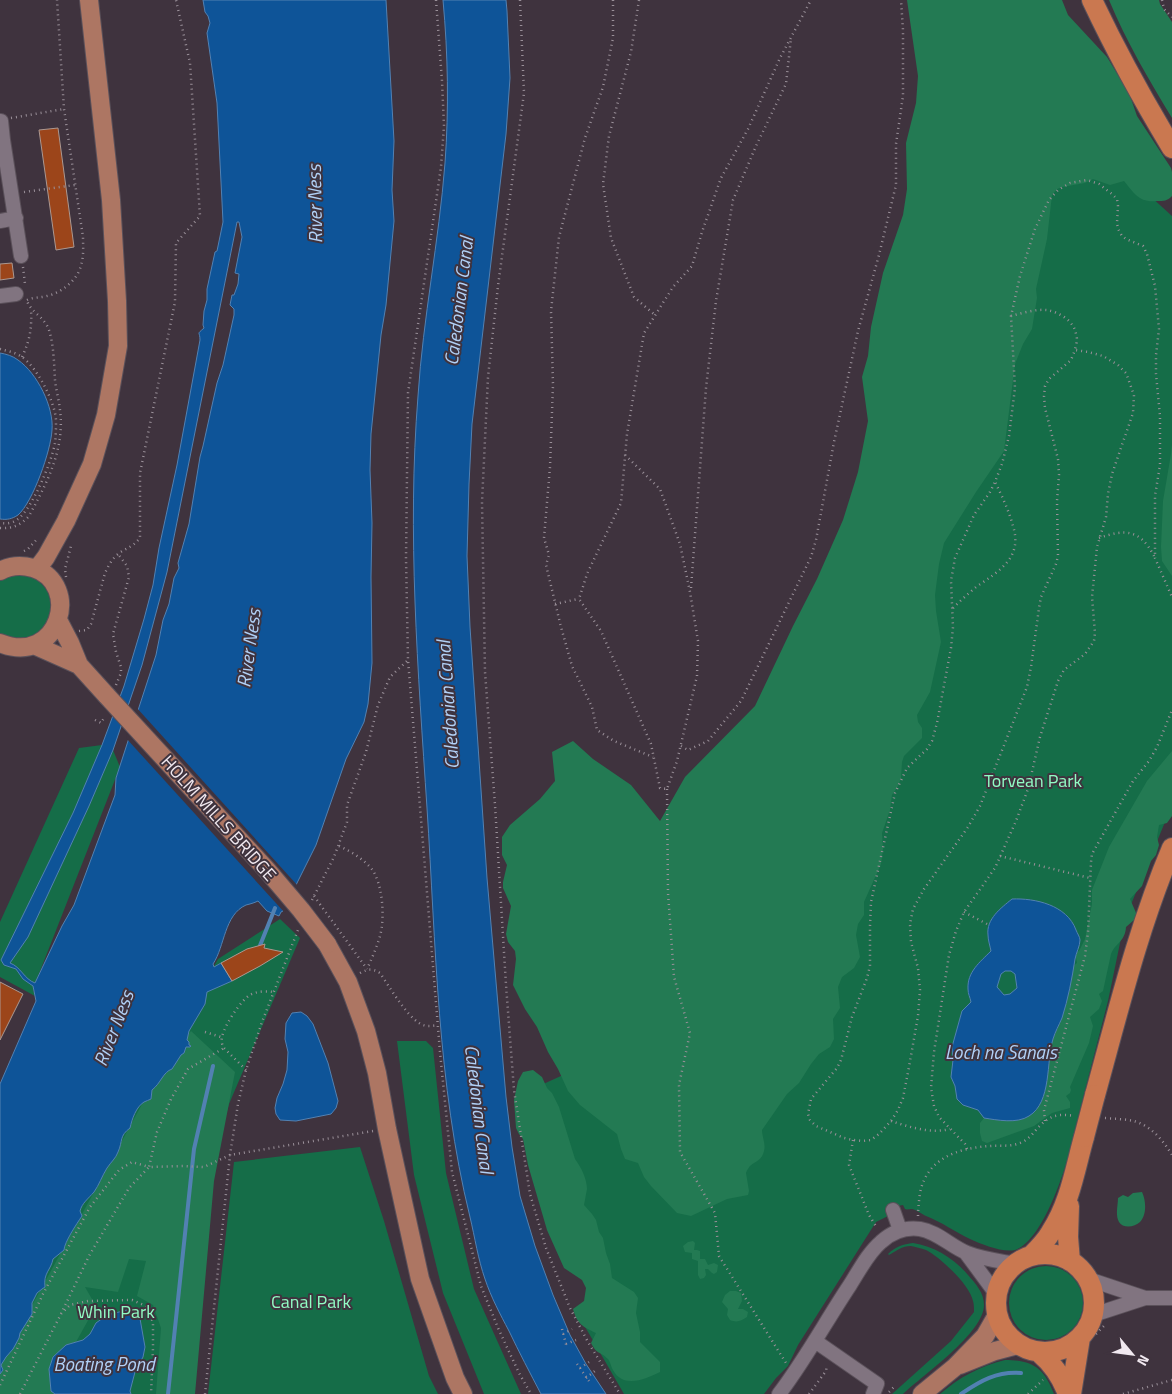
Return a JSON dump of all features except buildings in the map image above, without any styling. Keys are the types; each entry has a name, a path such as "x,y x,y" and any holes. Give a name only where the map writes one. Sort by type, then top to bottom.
{"highway":[{"path":"1092,0 1141,96 1172,148"},
{"path":"1087,1337 1055,1352 1040,1353 1018,1345 1002,1327 997,1315 997,1294 1000,1283 1007,1273 1051,1233 1069,1196 1140,934 1172,848"},
{"path":"1069,1196 1068,1237 1070,1261"},
{"path":"1023,1260 1041,1254 1061,1257 1070,1261 1083,1272 1091,1286 1099,1320 1088,1328 1087,1337 1069,1394"},
{"path":"1040,1353 1050,1361 1064,1382 1069,1394"}],"main road":[{"path":"37,569 66,521 92,464 106,415 118,346 111,200 89,0"},
{"path":"0,570 13,566 37,569 47,576 54,585 59,596 60,608 58,620 53,630 34,645 22,648 10,647 0,643"},
{"path":"58,620 79,665"},
{"path":"34,645 79,665"},
{"name":"HOLM MILLS BRIDGE","path":"79,665 267,870 301,910 327,944 348,982 366,1031 377,1072 387,1129 420,1278 462,1394"},
{"path":"922,1394 955,1367 985,1336 997,1315"},
{"path":"955,1367 995,1351 1018,1345"}],"street":[{"path":"1,121 2,140 21,256"},
{"path":"0,220 16,218"},
{"path":"0,296 23,296"},
{"path":"893,1210 900,1230"},
{"path":"779,1394 874,1250 879,1243 890,1235 900,1230 912,1229 931,1232 966,1252 1023,1260"},
{"path":"966,1252 997,1294"},
{"path":"1088,1279 1145,1298 1172,1298"},
{"path":"1099,1320 1145,1298"},
{"path":"815,1341 877,1384 873,1394"}],"path":[{"path":"23,296 47,296 58,292 68,285 81,268 83,254 83,237 64,109 56,0"},
{"path":"77,631 87,630 90,627 105,573 112,559 134,545 140,538 140,473 175,302 176,242 200,216 190,62 176,0"},
{"path":"436,0 444,126 441,167 408,393 406,558 408,660 425,881 452,1172 481,1286 498,1328 531,1394"},
{"path":"520,0 524,93 488,377 482,502 485,672 507,994 514,1090 530,1194 546,1248 570,1308 588,1342 620,1394"},
{"path":"613,0 613,38 603,87 585,138 559,237 552,301 553,385 550,467 544,538 549,555 546,565 572,666 592,706 597,730 614,741 654,758"},
{"path":"639,0 631,52 609,136 603,184 611,238 634,297 655,316"},
{"path":"579,599 587,574 621,503 627,434 644,333 673,287 692,266 721,178 748,129 780,58 811,0"},
{"path":"681,746 688,750 708,741 741,701 811,557 858,331 896,186 896,144 904,96 903,30 900,0"},
{"path":"1162,0 1164,9 1172,17"},
{"path":"690,592 708,369 716,301 733,200 756,146 786,84 792,36"},
{"path":"1,121 8,118 64,109"},
{"path":"1011,316 1048,310 1059,314 1073,325 1076,333 1075,350 1071,360 1049,379 1045,386 1045,408 1060,474 1057,501 1058,556 1040,603 1027,687 980,806 968,827 924,889 913,909 910,924 911,942 918,968 920,990 915,1039 903,1098 898,1110 872,1140 863,1141 844,1138 816,1126 810,1120 808,1114 811,1099 837,1068 870,966 871,902 895,793 907,768 927,749 932,741 937,723 952,648 951,581 955,558 974,515 995,482 1009,436 1015,388 1011,316 1020,276 1035,229 1049,200 1058,190 1070,182 1079,180 1099,184 1117,200 1116,223 1118,229 1126,239 1143,246 1155,286 1159,329 1156,374 1160,416 1160,465 1155,496 1155,558"},
{"path":"12,194 75,185"},
{"path":"0,528 15,527 29,516 52,470 60,444 61,433 60,410 50,336 41,316 31,309 23,296 21,256"},
{"path":"22,357 29,342 31,309"},
{"path":"0,349 22,357 36,372 54,408 56,418 55,443 29,506 18,519 12,522 0,523"},
{"path":"966,1148 965,1144 939,1117 934,1106 931,1088 934,1052 949,955 964,912 995,868 1028,789 1040,737 1058,681 1064,670 1085,654 1094,641 1092,597 1097,547 1106,516 1112,474 1133,413 1134,394 1126,373 1118,365 1103,356 1075,350"},
{"path":"625,455 660,489 680,544 698,641 697,676 681,746 667,789 668,892 674,977 690,1034 679,1085 680,1152 715,1214 719,1256 788,1366"},
{"path":"952,608 997,572 1012,555 1016,542 1014,526 995,482"},
{"path":"1099,538 1121,532 1131,533 1140,537 1148,545 1155,558 1172,597"},
{"path":"20,552 28,549 41,535"},
{"path":"95,720 102,723 121,667 113,634 129,577 127,566 118,554"},
{"path":"555,604 579,599"},
{"path":"579,599 600,630 651,744 660,788 667,789"},
{"path":"309,906 338,846 347,822 347,805 366,752 378,705 390,677 408,660"},
{"path":"1045,1121 1044,1110 1085,956 1092,854 1133,782 1158,747 1172,710"},
{"path":"338,846 351,851 371,868 377,879 382,908 382,924 380,937 367,969"},
{"path":"1000,856 1090,878"},
{"path":"314,896 367,969"},
{"path":"964,912 987,924"},
{"path":"204,1394 234,1124 246,1070 262,1022 298,929"},
{"path":"356,975 367,969 380,973 412,1017 419,1023 428,1026 438,1025"},
{"path":"246,1070 224,1048 221,1037 240,1005 250,995 266,991 274,992"},
{"path":"206,1032 221,1037"},
{"path":"20,1394 89,1256 128,1188 149,1167 157,1132 171,1099 188,1069 224,1048"},
{"path":"918,1216 920,1192 930,1172 946,1156 966,1148 1021,1143 1030,1137 1045,1121 1055,1115 1082,1116"},
{"path":"1097,1117 1134,1121 1152,1130 1167,1146 1172,1155"},
{"path":"891,1120 903,1125 928,1130 950,1129"},
{"path":"0,1385 43,1294 90,1207 119,1170 132,1162 149,1167 204,1167 230,1155 377,1130"},
{"path":"854,1140 848,1165 869,1215 877,1228"},
{"path":"61,1314 70,1305 88,1301 132,1300 146,1306 153,1322 154,1348 151,1394"},
{"path":"1087,1337 1099,1320"},
{"path":"562,1329 567,1348"},
{"path":"563,1334 572,1329"},
{"path":"566,1344 576,1340"},
{"path":"809,1394 826,1371 828,1365 822,1358 828,1349"},
{"path":"580,1368 588,1362"},
{"path":"577,1364 589,1381"},
{"path":"586,1378 596,1371"},
{"path":"1123,1394 1172,1380"},
{"path":"886,1394 895,1386"}],"green space":[{"path":"907,0 1062,0 1068,15 1107,57 1129,93 1137,116 1171,168 1172,196 1164,201 1141,199 1124,181 1110,185 1093,179 1085,183 1062,187 1057,189 1052,195 1047,239 1036,289 1037,298 1032,329 1023,344 1015,364 1004,451 944,543 935,595 941,642 930,692 917,715 918,722 922,728 922,738 904,756 901,778 892,795 890,810 882,833 883,849 881,864 864,902 864,915 858,924 856,935 860,957 854,968 842,977 838,987 840,1008 833,1019 834,1039 830,1047 819,1054 799,1083 787,1094 762,1130 765,1146 763,1154 750,1166 746,1173 748,1195 727,1199 691,1216 677,1213 651,1186 644,1177 638,1163 625,1159 617,1134 580,1105 568,1091 537,1027 513,985 516,959 515,951 508,942 506,934 511,906 503,888 507,865 502,855 502,837 510,825 540,799 555,781 552,752 573,741 593,759 631,785 660,821 685,777 755,706 817,579 843,520 858,472 868,421 862,377 868,356 871,327 883,273 903,215 907,189 906,143 916,103 918,76"},
{"path":"1109,0 1159,0 1172,22 1172,118 1146,75"},
{"name":"Torvean Park","path":"1116,165 1172,216 1172,805 1125,919 1108,1001 1067,1162 1054,1199 1036,1232 1026,1244 1010,1251 992,1248 975,1241 916,1210 905,1209 903,1205 888,1208 888,1216 876,1222 798,1345 788,1366 764,1394 624,1394 584,1325 600,1318 530,1090 572,1071 933,553 1050,185"},
{"path":"1172,444 1172,576 1162,561 1161,547 1163,501"},
{"path":"16,574 34,579 46,589 51,602 50,615 43,627 33,636 18,639 0,634 0,580"},
{"path":"102,745 113,750 120,767 33,989 35,996 0,977 0,922 79,748"},
{"path":"1172,751 1172,816 1167,823 1159,825 1157,837 1159,845 1156,855 1151,861 1142,886 1130,899 1137,915 1126,927 1124,936 1111,954 1103,991 1099,994 1102,1001 1099,1009 1090,1017 1093,1026 1089,1043 1070,1087 1070,1093 1066,1096 1070,1102 1070,1108 1052,1113 1034,1126 987,1143 982,1141 980,1123 984,1118 1016,1120 1029,1116 1045,1089 1050,1049 1061,1021 1072,967 1077,963 1075,953 1079,951 1085,939 1092,904 1092,890 1109,847 1147,781"},
{"name":"Whin Park","path":"280,919 300,938 229,1104 211,1171 192,1394 0,1394 0,1348 218,959"},
{"name":"Whin Park","path":"191,1031 235,1072 214,1181 195,1394 156,1394 161,1328 153,1305 137,1296 146,1261 129,1259 118,1292 85,1287 96,1306 76,1342 66,1345 49,1369 51,1391 55,1394 0,1394 0,1364 152,1086"},
{"path":"397,1041 426,1041 433,1048 446,1173 474,1289 521,1394 484,1394 443,1293 414,1175"},
{"path":"533,1070 542,1077 559,1107 575,1159 586,1181 587,1189 584,1205 596,1220 599,1232 603,1238 612,1278 634,1292 638,1298 636,1313 640,1342 660,1362 660,1372 648,1377 629,1381 617,1376 608,1359 597,1351 591,1343 596,1333 587,1329 576,1318 573,1309 584,1301 586,1288 582,1280 564,1268 547,1230 528,1165 523,1139 516,1128 514,1100 518,1081 523,1072"},
{"name":"Canal Park","path":"360,1147 384,1221 429,1376 438,1394 208,1394 234,1162"},
{"path":"1142,1192 1145,1207 1142,1219 1138,1224 1123,1226 1117,1216 1118,1198 1123,1195 1128,1197 1133,1193"},
{"path":"693,1241 695,1243 694,1250 700,1251 700,1259 705,1259 708,1265 714,1263 718,1265 717,1272 714,1274 705,1269 706,1275 700,1279 698,1275 698,1261 692,1259 692,1253 685,1252 683,1246"},
{"path":"913,1243 929,1247 944,1254 963,1269 979,1289 984,1305 981,1316 974,1328 951,1353 903,1394 892,1394 951,1341 974,1312 971,1295 961,1280 932,1254 924,1249 908,1246 888,1254 899,1246"},
{"path":"1046,1266 1060,1269 1072,1277 1080,1289 1083,1303 1080,1317 1072,1329 1060,1337 1046,1340 1032,1337 1020,1329 1012,1317 1009,1303 1012,1289 1020,1277 1032,1269"},
{"path":"730,1291 741,1293 742,1301 738,1309 748,1312 747,1317 741,1320 730,1320 727,1315 728,1309 722,1302 725,1295"},
{"path":"1005,1360 1015,1360 1036,1367 1046,1378 1054,1394 940,1394 955,1382 971,1373 987,1365"}],"water":[{"name":"River Ness","path":"203,0 386,0 394,141 392,190 394,221 371,434 372,663 368,704 364,722 346,759 316,845 283,911 279,916 267,911 258,901 246,905 233,916 213,964 214,967 221,963 232,981 207,992 205,1004 189,1031 187,1040 191,1046 186,1047 184,1053 172,1069 166,1073 152,1090 151,1099 141,1104 137,1110 130,1128 123,1136 116,1156 94,1192 82,1206 80,1211 82,1216 68,1238 64,1250 53,1259 45,1278 45,1287 37,1293 32,1303 32,1314 13,1349 1,1365 3,1370 0,1374 0,1084 36,1001 33,986 23,979 16,969 4,965 1,960 73,813 102,745 124,686 153,585 200,340 199,333 204,328 207,289 223,222 217,103 207,33 210,23 205,12","holes":["237,222 239,222 242,237 235,273 239,274 238,284 234,295 232,295 230,305 234,309 234,315 200,457 189,524 178,563 179,568 174,578 156,655 116,778 115,795 74,905 35,983 10,963 28,937 89,806 113,750 142,665 167,572"]},
{"name":"Caledonian Canal","path":"443,0 506,0 507,11 510,78 506,134 472,424 467,556 487,878 506,1097 520,1196 535,1246 570,1335 606,1394 541,1394 499,1312 480,1264 459,1167 444,1065 417,654 414,550 415,447 420,367 439,221 446,143 447,82"},
{"path":"0,353 16,359 32,373 43,391 52,421 51,439 35,488 18,515 5,519 0,519"},
{"name":"Loch na Sanais","path":"1012,899 1040,902 1058,909 1072,921 1080,940 1066,1004 1053,1039 1045,1091 1041,1101 1036,1110 1029,1116 1019,1120 1007,1121 984,1118 978,1110 963,1105 957,1099 951,1077 952,1047 962,1011 971,1002 968,991 970,977 975,968 991,951 988,937 989,924 995,914","holes":["1005,971 1011,971 1015,974 1017,988 1010,994 1004,995 997,987 1001,974"]},
{"path":"301,1012 313,1024 328,1063 338,1101 336,1108 331,1114 296,1121 280,1120 275,1108 287,1070 286,1023 292,1013"},
{"name":"Boating Pond","path":"127,1310 139,1313 145,1347 143,1357 135,1372 130,1391 131,1394 55,1394 51,1391 49,1369 53,1357 66,1345 83,1340 90,1334 96,1323 107,1315"}],"pier":[{"path":"136,707 298,886 285,913 126,738"}],"waterway":[{"path":"259,948 275,908"},
{"path":"168,1394 194,1149 213,1066"},
{"path":"961,1394 996,1375 1021,1373"}]}
